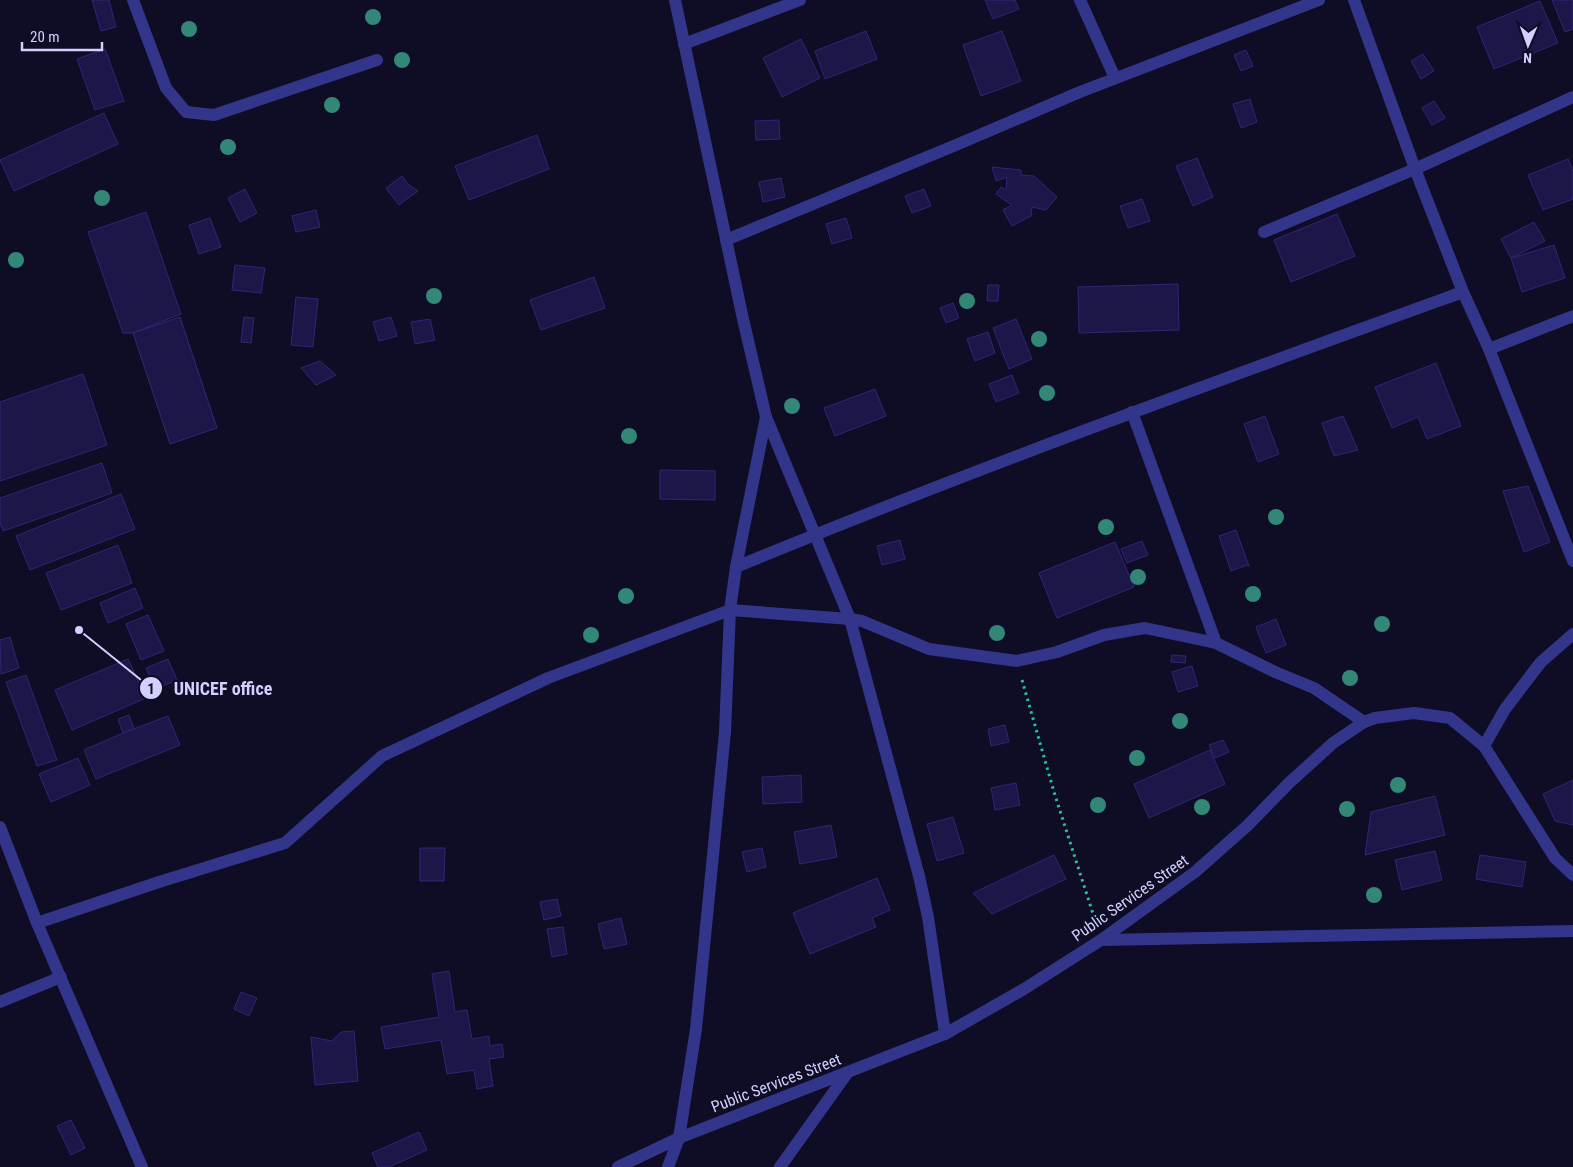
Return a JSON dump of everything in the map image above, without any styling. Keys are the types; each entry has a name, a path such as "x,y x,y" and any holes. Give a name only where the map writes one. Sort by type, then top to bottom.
{"street":[{"path":"133,0 166,88 186,112 214,115 377,60"},
{"path":"675,0 743,319 766,417 850,619 919,876 928,917 945,1034"},
{"path":"684,44 800,0"},
{"path":"1080,0 1115,78"},
{"path":"726,240 1115,78 1318,0"},
{"path":"1354,0 1415,169 1573,561"},
{"path":"1264,232 1415,169 1573,98"},
{"path":"736,567 816,534 1132,412 1464,292"},
{"path":"1489,349 1573,316"},
{"path":"1132,412 1216,642"},
{"path":"668,1167 679,1138 696,1029 725,732 730,610 736,567 766,417"},
{"path":"37,923 159,882 285,843 382,756 548,678 730,610 862,621 929,649 1017,661 1057,652 1104,635 1146,628 1216,642 1275,672 1314,688 1364,722"},
{"path":"1484,746 1505,709 1541,662 1573,634"},
{"name":"Public Services Street","path":"618,1167 679,1138 945,1034 1024,989 1101,940 1195,872 1248,825 1289,783 1332,744 1364,722 1375,718 1414,713 1450,718 1484,746 1555,858 1573,875"},
{"path":"0,827 4,848 142,1167"},
{"path":"1101,940 1573,931"},
{"path":"0,1002 61,977"},
{"path":"780,1167 848,1072"}],"path":[{"path":"1017,661 1054,792 1101,940"}],"building":[{"path":"92,0 109,0 116,27 101,31"},
{"path":"985,0 1015,0 1019,9 993,19"},
{"path":"1552,0 1573,0 1573,29 1565,32"},
{"path":"1540,1 1558,43 1494,69 1477,27"},
{"path":"866,31 877,59 825,79 815,51"},
{"path":"1002,31 1021,81 981,96 963,45"},
{"path":"801,39 820,78 782,97 763,58"},
{"path":"105,49 124,101 95,110 77,59"},
{"path":"1246,50 1253,66 1241,71 1234,55"},
{"path":"1423,54 1434,71 1421,79 1411,61"},
{"path":"1250,99 1257,122 1241,128 1233,104"},
{"path":"1434,101 1445,118 1432,125 1422,108"},
{"path":"104,113 118,144 14,191 0,160"},
{"path":"779,120 780,139 756,140 755,121"},
{"path":"537,135 549,169 469,200 455,166"},
{"path":"1197,158 1213,197 1193,206 1176,166"},
{"path":"1568,159 1573,171 1573,199 1543,210 1528,175"},
{"path":"992,167 1021,170 1021,175 1034,176 1057,197 1046,210 1032,207 1031,216 1012,226 1003,210 1012,205 996,194 1001,187 1006,190 1007,177 996,181"},
{"path":"402,176 409,185 418,191 399,205 386,188"},
{"path":"781,178 785,197 763,202 759,182"},
{"path":"245,189 257,213 240,222 228,198"},
{"path":"924,189 931,206 912,213 905,196"},
{"path":"1142,199 1150,221 1128,228 1120,206"},
{"path":"316,210 320,227 296,232 292,216"},
{"path":"146,212 181,314 133,333 123,333 88,232"},
{"path":"1337,214 1355,256 1291,282 1274,240"},
{"path":"210,218 221,247 199,254 189,225"},
{"path":"846,218 852,238 832,244 826,224"},
{"path":"1534,222 1545,241 1511,258 1501,239"},
{"path":"1554,245 1565,278 1522,292 1511,258"},
{"path":"235,265 265,268 261,293 232,290"},
{"path":"594,277 605,308 541,330 530,300"},
{"path":"1178,284 1179,330 1079,333 1078,287"},
{"path":"988,285 999,285 998,301 987,301"},
{"path":"296,297 318,299 313,347 291,345"},
{"path":"953,303 959,318 946,323 940,308"},
{"path":"180,317 217,428 170,444 133,333"},
{"path":"244,317 254,318 251,343 241,342"},
{"path":"391,317 397,336 379,341 373,322"},
{"path":"430,319 435,340 415,344 411,322"},
{"path":"1016,319 1032,359 1009,369 993,328"},
{"path":"988,332 995,353 975,361 967,339"},
{"path":"320,361 336,375 316,385 301,368"},
{"path":"1436,363 1461,426 1427,439 1418,417 1392,428 1375,387"},
{"path":"83,374 107,445 0,481 0,402"},
{"path":"1012,375 1019,393 996,402 989,384"},
{"path":"875,389 886,416 835,436 824,408"},
{"path":"1265,416 1279,454 1258,462 1244,424"},
{"path":"1343,416 1358,450 1334,456 1322,423"},
{"path":"102,463 112,493 3,531 0,523 0,498"},
{"path":"660,470 715,471 715,500 660,499"},
{"path":"1528,486 1550,542 1524,552 1503,491"},
{"path":"121,494 135,529 30,570 16,536"},
{"path":"1236,530 1249,566 1231,571 1219,536"},
{"path":"900,540 905,559 882,565 877,546"},
{"path":"1142,541 1148,555 1127,563 1121,549"},
{"path":"1115,542 1134,587 1057,618 1039,573"},
{"path":"118,545 132,583 61,610 46,573"},
{"path":"135,588 143,608 108,623 100,603"},
{"path":"148,615 164,651 141,660 126,624"},
{"path":"1276,619 1286,645 1266,653 1256,627"},
{"path":"10,637 19,668 1,674 0,640"},
{"path":"1172,655 1186,656 1185,663 1171,662"},
{"path":"128,659 146,698 72,730 55,690"},
{"path":"168,659 177,680 155,689 146,668"},
{"path":"1192,666 1198,686 1178,692 1172,672"},
{"path":"26,675 57,760 37,766 6,682"},
{"path":"129,715 134,729 123,733 118,719"},
{"path":"168,716 180,745 96,779 84,750"},
{"path":"1005,725 1009,742 991,746 988,729"},
{"path":"1223,740 1229,752 1215,758 1209,745"},
{"path":"1210,750 1225,784 1149,818 1134,784"},
{"path":"78,758 90,785 51,802 39,774"},
{"path":"801,775 802,802 763,804 762,777"},
{"path":"1573,780 1573,825 1555,821 1543,794"},
{"path":"1016,783 1020,805 995,810 991,788"},
{"path":"1435,796 1445,835 1365,855 1371,812"},
{"path":"953,817 964,853 937,861 927,824"},
{"path":"831,825 837,857 800,864 794,832"},
{"path":"420,848 445,848 444,881 420,881"},
{"path":"762,848 766,867 747,872 742,852"},
{"path":"1435,851 1442,880 1402,890 1395,860"},
{"path":"1054,855 1066,879 992,914 973,893"},
{"path":"1480,855 1526,862 1522,887 1476,879"},
{"path":"877,878 890,910 872,918 876,927 810,954 793,913"},
{"path":"557,899 561,916 544,920 540,902"},
{"path":"621,918 627,944 604,949 598,924"},
{"path":"563,927 567,954 552,957 547,929"},
{"path":"449,971 455,1012 467,1010 472,1039 489,1036 490,1046 502,1044 504,1057 489,1059 493,1086 477,1089 474,1070 447,1074 441,1040 385,1049 381,1027 439,1017 432,974"},
{"path":"241,992 257,998 249,1016 234,1009"},
{"path":"354,1031 358,1081 315,1085 311,1037 332,1041 341,1032"},
{"path":"71,1120 85,1148 71,1155 57,1126"},
{"path":"419,1132 427,1150 389,1167 378,1167 372,1153"}],"place":[{"name":"UNICEF office","path":"79,630"}]}
